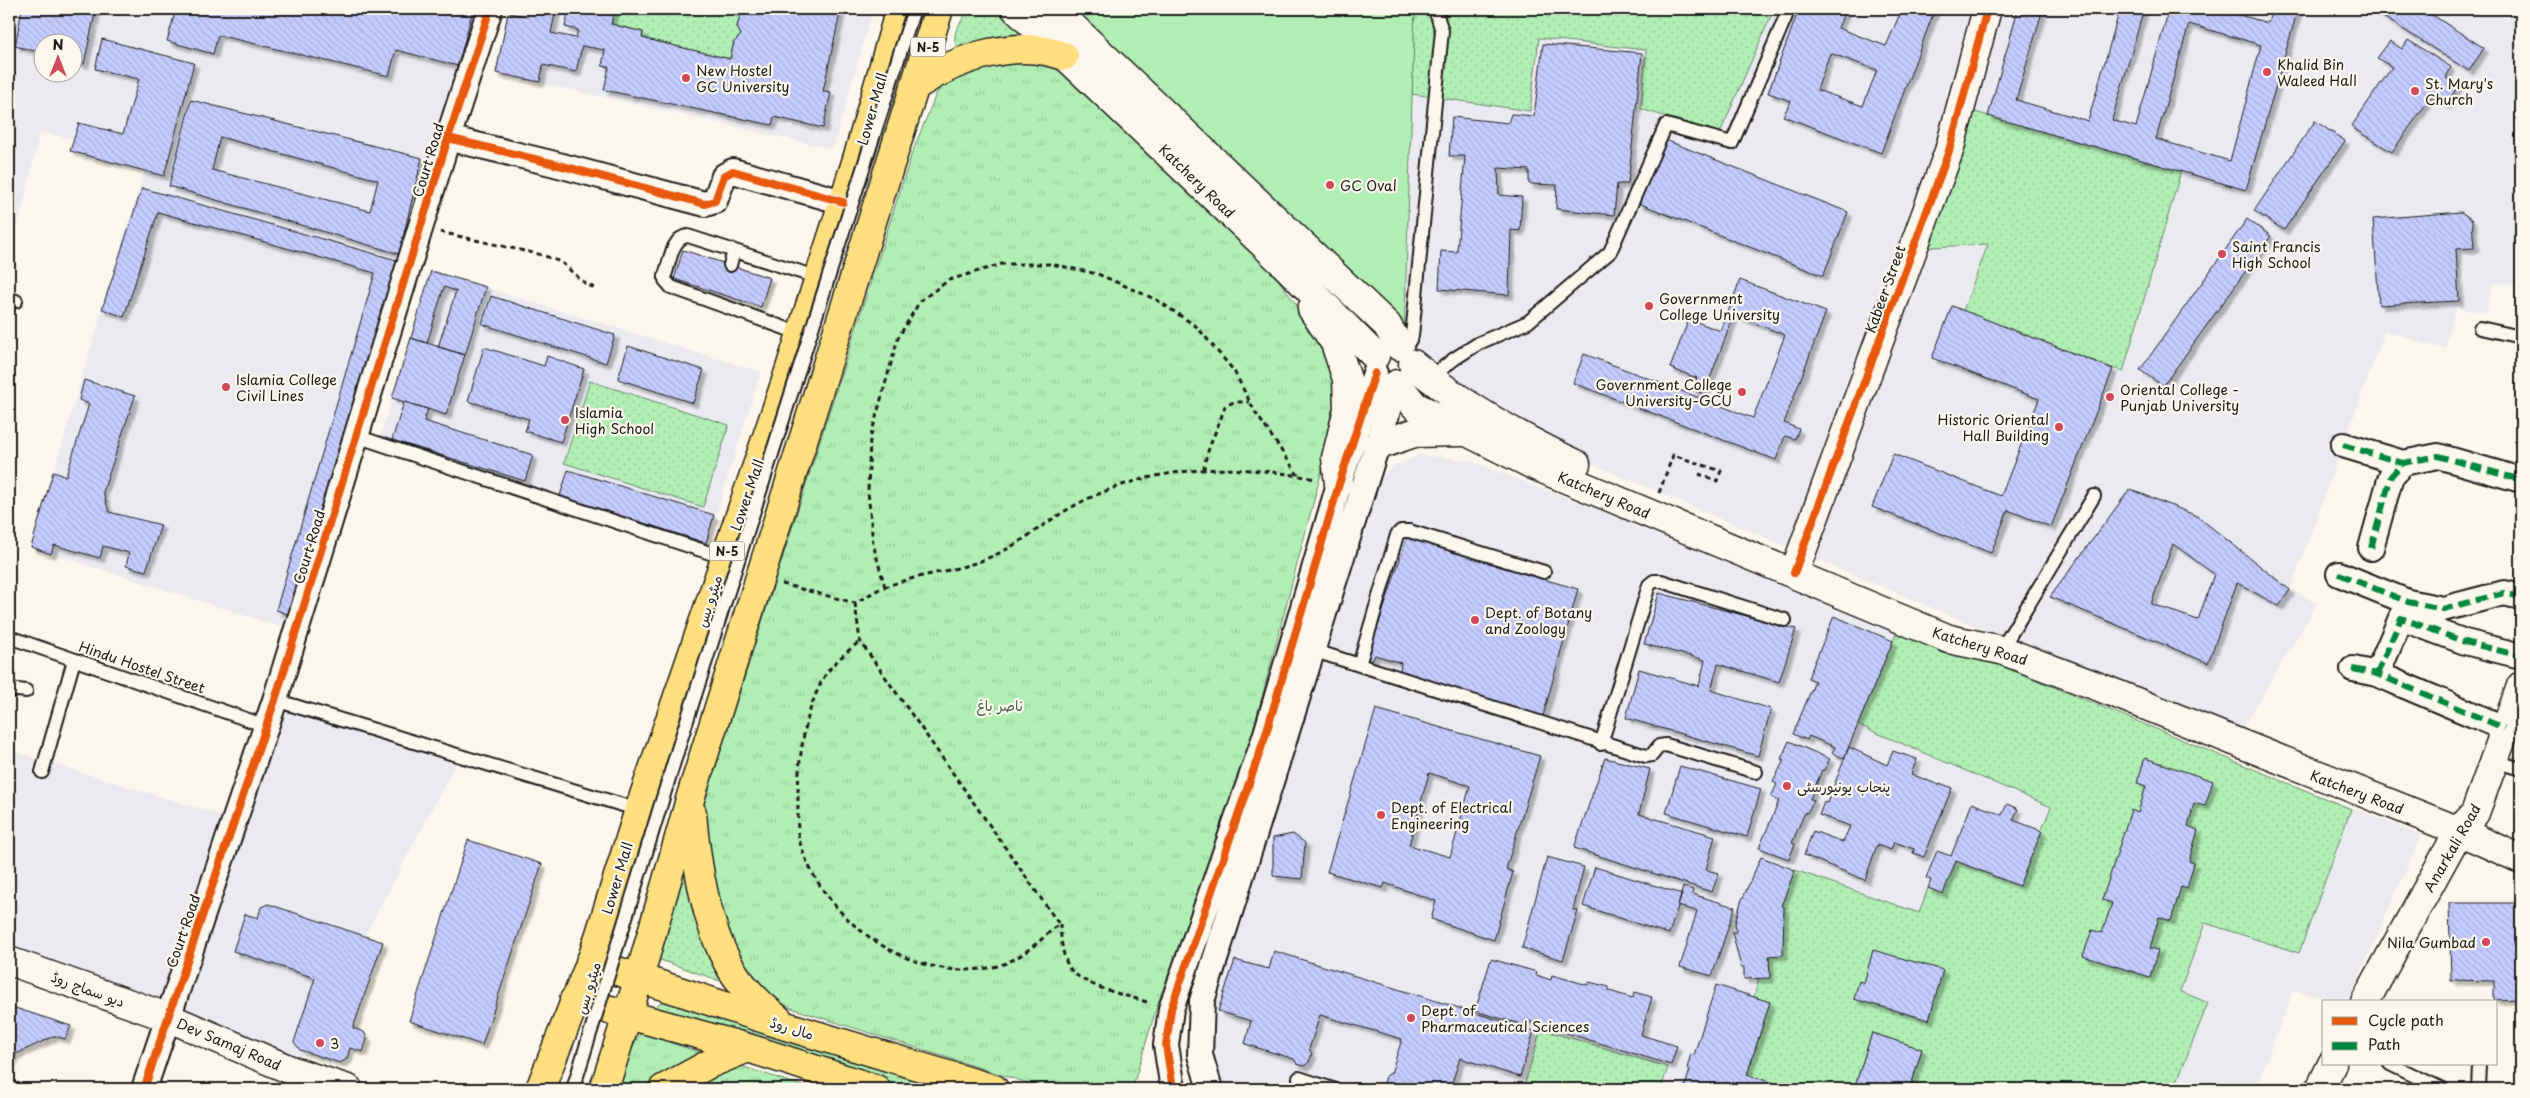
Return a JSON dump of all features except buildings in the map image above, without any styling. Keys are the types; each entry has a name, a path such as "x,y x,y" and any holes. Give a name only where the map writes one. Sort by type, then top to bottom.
{"main road":[{"name":"N-5","path":"604,1089 639,978 691,796 940,9"},
{"name":"Katchery Road","path":"1016,9 1281,261 1399,367"},
{"name":"Katchery Road","path":"1054,9 1387,325 1399,367 1415,406 1533,465 1952,621 2001,650 2460,832 2521,859"},
{"name":"Kabeer Street","path":"1796,564 1949,151 1987,9"},
{"name":"Lower Mall","path":"540,1089 590,962 639,810 801,334 902,12"},
{"path":"917,85 930,76 964,61 993,52 1024,48 1047,50 1064,56"},
{"path":"1281,261 1301,295 1329,332 1344,367 1348,409 1336,458 1339,484"},
{"path":"1399,367 1543,448 1657,498 1796,564"},
{"path":"1376,446 1414,433 1465,432"},
{"name":"Anarkali Road","path":"2366,1000 2460,832 2474,812 2521,686"},
{"path":"691,796 696,859 722,950 743,986 786,1026"},
{"name":"دیو سماج روڈ","path":"9,961 167,1017"},
{"name":"مال روڈ","path":"590,962 786,1026 994,1089"},
{"path":"574,1000 748,1048 876,1089"},
{"name":"Dev Samaj Road","path":"167,1017 293,1071 348,1089"},
{"path":"663,1089 709,1064 748,1048"}],"street":[{"name":"Court Road","path":"144,1089 275,700 448,138 490,9"},
{"path":"448,138 705,204 715,201 724,176 733,171 843,202"},
{"path":"1210,1089 1200,1055 1202,1001 1399,367"},
{"path":"1173,1089 1166,1045 1171,1010 1265,738 1339,484 1399,367"},
{"path":"2343,445 2404,463 2438,456 2521,480"},
{"path":"2371,548 2391,476 2404,463"},
{"path":"2339,574 2408,602 2443,609 2504,593 2521,596"},
{"path":"2377,674 2402,618 2466,642 2521,656"},
{"path":"2353,669 2377,674 2504,728"}],"lane":[{"path":"1399,367 1412,336 1442,32 1434,9"},
{"path":"1399,367 1454,358 1479,343 1528,322 1610,252 1666,125 1732,143 1789,9"},
{"name":"میٹرو بس","path":"573,1089 902,12"},
{"path":"801,334 719,299 671,288 665,280 665,274 674,247 682,237 688,236 819,278"},
{"path":"730,265 734,251"},
{"path":"2480,328 2521,336"},
{"path":"356,436 725,558"},
{"path":"2001,650 2094,496"},
{"path":"1359,665 1397,535 1401,531 1409,531 1544,572"},
{"path":"1601,744 1649,585 1654,581 1661,581 1785,620"},
{"name":"Hindu Hostel Street","path":"9,637 266,726"},
{"path":"1312,650 1601,744 1646,756 1652,755 1659,746 1666,745 1756,772"},
{"path":"42,772 74,660"},
{"path":"9,689 26,691"},
{"path":"275,700 639,810"},
{"path":"2494,761 2521,768"},
{"path":"2394,1066 2442,1089"},
{"path":"2478,1089 2479,1066"},
{"path":"1299,1078 1333,1089"}],"path":[{"path":"420,228 548,257 561,262 587,286 596,288"},
{"path":"885,587 873,544 868,491 870,439 898,338 920,301 949,280 1002,264 1051,264 1098,274 1157,300 1197,327 1234,371 1249,402 1298,476"},
{"path":"1204,470 1204,460 1213,443 1225,406 1234,402 1249,402"},
{"path":"1657,498 1673,454 1721,472 1717,481 1700,474"},
{"path":"759,578 855,603 885,587 988,558 1020,542 1048,521 1104,491 1141,478 1204,470 1298,476 1339,484"},
{"path":"855,603 860,641 1060,924 1062,947 1071,970 1091,984 1171,1010"},
{"path":"860,641 842,655 823,678 808,719 800,758 798,837 812,875 830,900 851,922 880,944 908,958 931,966 963,969 994,967 1020,956 1060,924"}],"shaded area":[{"name":"Islamia College Civil Lines","path":"9,9 490,9 296,632 31,547 144,171 70,151 74,139 40,132 18,227 9,225"},
{"name":"New Hostel GC University","path":"509,9 873,9 833,149 496,73"},
{"path":"1415,9 2521,9 2521,285 2493,283 2486,313 2456,308 2445,349 2385,331 2290,590 2318,603 2237,737 1554,448 1426,369 1404,336"},
{"name":"Islamia High School","path":"431,271 761,372 707,544 378,443"},
{"name":"پنجاب یونیورسٹی","path":"1420,455 1467,460 1900,624 2237,763 2421,835 2349,1000 2293,992 2255,1089 1224,1089 1212,1055 1207,1016 1374,484 1393,466"},
{"path":"275,700 460,756 293,1071 171,1005 9,946 9,750 234,819"}],"green space":[{"path":"615,9 742,9 737,27 741,35 734,42 730,59 642,38 643,32 611,24"},
{"path":"969,9 1009,9 1046,44 1020,36 1003,36 959,48 956,44 955,34"},
{"name":"GC Oval","path":"1073,9 1415,9 1404,336"},
{"path":"1415,9 1774,9 1720,133 1641,109 1646,50 1539,38 1530,111 1412,94"},
{"name":"ناصر باغ","path":"1049,58 1272,271 1340,365 1343,390 1240,780 1158,1003 1132,1089 1046,1089 788,1007 765,991 745,970 732,950 699,819 912,153 937,92 974,66"},
{"path":"1961,108 2181,171 2123,372 1963,311 1988,244 1914,248"},
{"path":"590,381 729,425 703,507 564,463"},
{"path":"1900,624 2351,809 2299,953 2205,923 2180,991 2208,1003 2174,1089 1910,1089 1922,1049 1872,1033 1854,1089 1794,1089 1747,1075 1770,1002 1754,997 1759,978 1770,977 1769,956 1783,940 1784,907 1781,906 1795,870 1919,913 1928,888 1943,893 1956,861 2019,886 2051,807 1858,725"},
{"path":"681,843 726,983 652,957"},
{"path":"664,1000 945,1089 908,1089 661,1013 657,1009 657,1005"},
{"path":"1541,1029 1668,1067 1661,1089 1523,1089"},
{"path":"641,1033 811,1089 615,1089 627,1054"}],"marked path":[{"path":"2343,445 2403,463"},
{"path":"2371,548 2391,476 2403,463 2438,456 2521,480"},
{"path":"2339,574 2408,602 2443,609 2504,593 2521,597"},
{"path":"2377,674 2401,618 2465,642 2521,656"},
{"path":"2353,669 2377,674 2504,728"}],"cycle path":[{"path":"144,1089 275,700 448,138 490,9"},
{"path":"1794,573 1949,151 1987,9"},
{"path":"448,138 705,204 715,201 724,176 733,171 843,202"},
{"path":"1173,1089 1166,1045 1171,1009 1265,737 1339,484 1375,373"}],"place":[{"name":"Khalid Bin Waleed Hall","path":"2267,72"},
{"name":"New Hostel GC University","path":"686,78"},
{"name":"St. Mary's Church","path":"2415,91"},
{"name":"GC Oval","path":"1330,185"},
{"name":"Saint Francis High School","path":"2222,254"},
{"name":"Government College University","path":"1649,306"},
{"name":"Islamia College Civil Lines","path":"226,387"},
{"name":"Government College University-GCU","path":"1742,392"},
{"name":"Oriental College - Punjab University","path":"2110,397"},
{"name":"Islamia High School","path":"565,420"},
{"name":"Historic Oriental Hall Building","path":"2059,427"},
{"name":"Dept. of Botany and Zoology","path":"1475,620"},
{"name":"پنجاب یونیورسٹی","path":"1787,786"},
{"name":"Dept. of Electrical Engineering","path":"1381,815"},
{"name":"Nila Gumbad","path":"2486,942"},
{"name":"Dept. of Pharmaceutical Sciences","path":"1411,1018"},
{"name":"3","path":"320,1043"}]}
